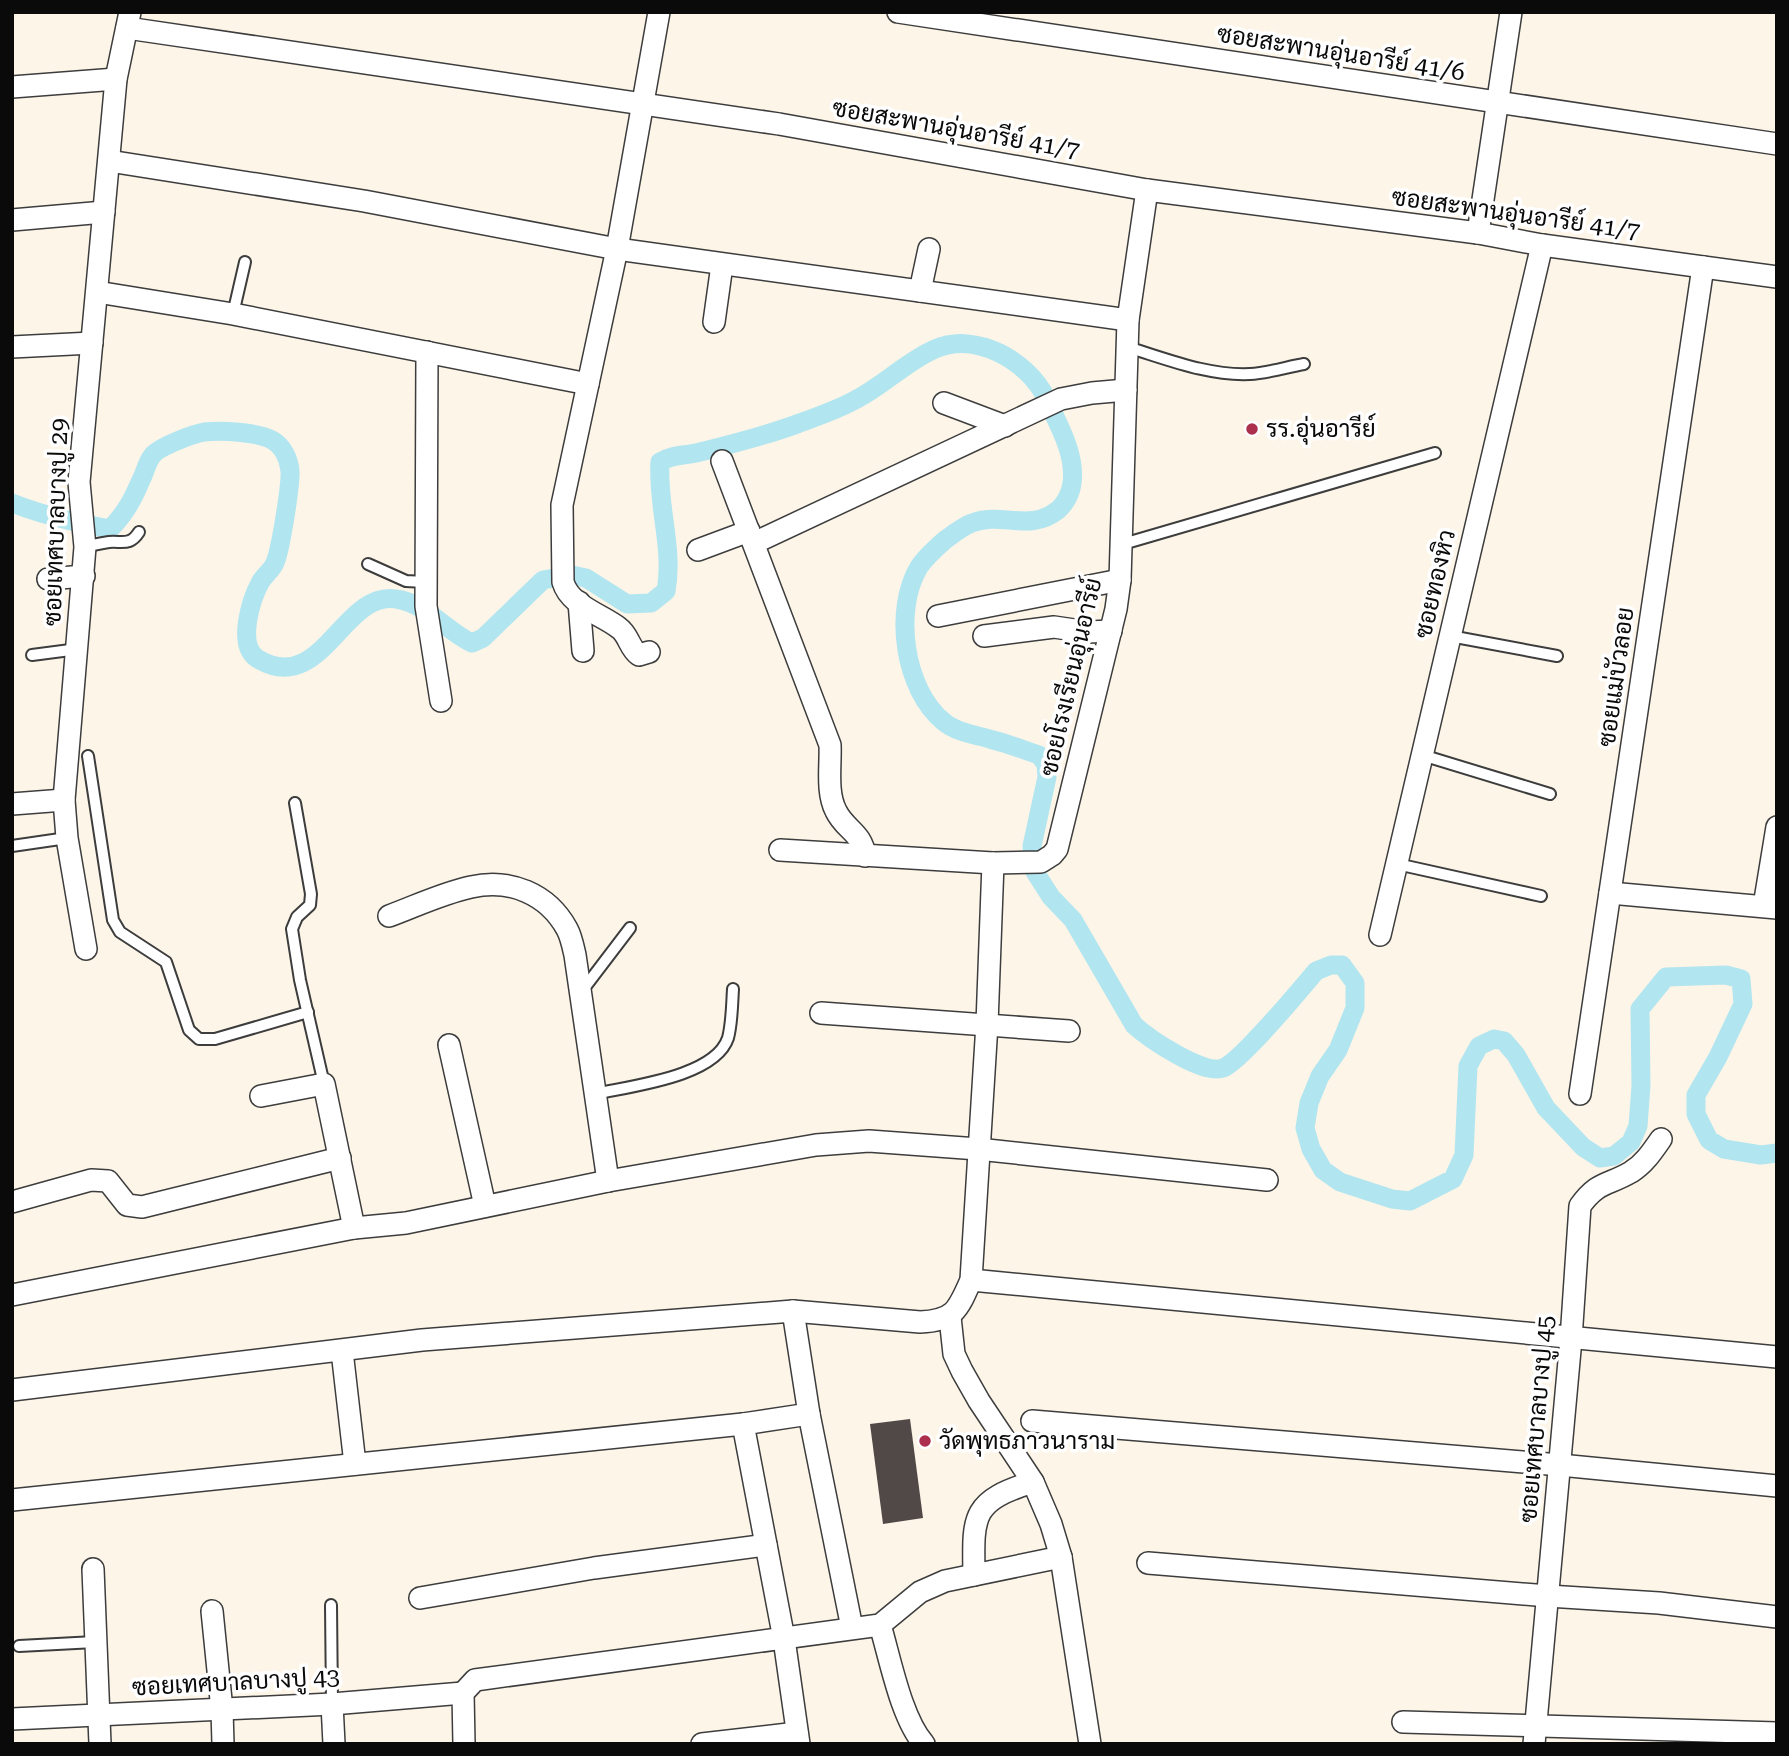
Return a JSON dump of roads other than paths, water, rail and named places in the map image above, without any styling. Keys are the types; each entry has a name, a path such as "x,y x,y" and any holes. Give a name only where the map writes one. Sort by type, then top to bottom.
{"street":[{"path":"649,653 639,655 633,651 619,628 579,602 565,589 562,505 617,249 659,12"},
{"name":"ซอยสะพานอุ่นอารีย์ 41/6","path":"898,12 1777,144"},
{"path":"1478,233 1511,12"},
{"name":"ซอยสะพานอุ่นอารีย์ 41/7","path":"129,20 779,124 1147,190 1478,233 1542,245 1777,277"},
{"name":"ซอยเทศบาลบางปู 29","path":"86,949 67,838 64,800 84,576 85,546 79,482 116,79 129,20"},
{"path":"12,87 116,79"},
{"path":"109,161 364,201 617,249 1128,320"},
{"name":"ซอยโรงเรียนอุ่นอารีย์","path":"780,850 993,863 1033,863 1052,855 1062,836 1111,631 1120,580 1128,320 1147,190"},
{"path":"12,220 104,212"},
{"name":"ซอยทองหิว","path":"1380,935 1542,245"},
{"path":"920,291 929,249"},
{"path":"714,322 722,265"},
{"name":"ซอยแม่บัวลอย","path":"1580,1094 1703,267"},
{"path":"97,292 233,314 589,384"},
{"path":"12,347 92,343"},
{"path":"427,352 425,582 441,701"},
{"path":"698,551 751,537 1005,426 1051,403 1092,393 1126,390"},
{"path":"944,403 1005,426"},
{"path":"722,461 830,745 831,794 835,811 861,840 865,856"},
{"path":"48,579 84,576"},
{"path":"938,616 1120,580"},
{"path":"579,602 583,651"},
{"path":"984,636 1054,627 1088,632 1111,631"},
{"path":"12,804 64,800"},
{"path":"1610,893 1770,907 1777,827"},
{"path":"12,1390 422,1340 793,1311 920,1322 937,1322 950,1317 971,1280 987,1024 993,863"},
{"path":"389,916 471,887 503,885 529,892 550,904 568,931 575,955 608,1181"},
{"path":"821,1013 1069,1031"},
{"path":"449,1045 485,1206"},
{"path":"261,1096 324,1084 354,1228"},
{"name":"ซอยเทศบาลบางปู 45","path":"1535,1734 1571,1339 1580,1206 1591,1191 1629,1173 1645,1162 1661,1139"},
{"path":"12,1295 354,1228 406,1223 608,1181 816,1144 869,1140 1266,1180"},
{"path":"12,1202 91,1180 108,1181 127,1205 142,1207 341,1158"},
{"path":"971,1280 1777,1357"},
{"path":"793,1311 809,1414 852,1628"},
{"path":"950,1317 954,1354 962,1371 1033,1482 1051,1524 1061,1557 1090,1744"},
{"path":"342,1351 355,1464"},
{"path":"12,1500 743,1424 809,1414"},
{"path":"1032,1421 1777,1486"},
{"path":"702,1744 798,1738 784,1639 743,1424"},
{"path":"974,1575 973,1527 981,1511 994,1498 1033,1482"},
{"path":"420,1598 594,1568 766,1545"},
{"path":"464,1744 463,1693 475,1680 880,1625 920,1592 945,1581 1061,1557"},
{"path":"1148,1563 1659,1603 1777,1617"},
{"path":"93,1569 100,1744"},
{"path":"212,1611 223,1744"},
{"path":"880,1625 906,1712 923,1744"},
{"name":"ซอยเทศบาลบางปู 43","path":"12,1719 332,1704 463,1693"},
{"path":"332,1704 334,1744"},
{"path":"1403,1722 1535,1734 1777,1733"}],"lane":[{"path":"233,314 245,262"},
{"path":"1127,347 1195,368 1218,372 1251,374 1304,364"},
{"path":"1123,544 1435,453"},
{"path":"85,546 111,542 122,544 132,541 139,532"},
{"path":"368,564 406,581 425,582"},
{"path":"1450,636 1557,656"},
{"path":"32,655 78,649"},
{"path":"1422,755 1550,794"},
{"path":"89,756 113,920 120,932 166,962 189,1031 199,1039 215,1040 308,1012"},
{"path":"295,803 311,894 310,905 297,917 292,929 324,1084"},
{"path":"12,846 67,838"},
{"path":"1397,864 1541,895"},
{"path":"580,994 631,928"},
{"path":"595,1094 675,1076 697,1068 715,1056 727,1041 733,989"},
{"path":"331,1605 332,1704"},
{"path":"19,1646 95,1642"}],"waterway":[{"path":"12,503 61,519 110,529 132,500 150,458 161,449 204,432 239,432 266,437 285,453 290,478 276,560 261,581 247,622 251,653 258,659 280,667 299,664 316,654 361,610 377,601 396,599 417,606 472,643 483,638 543,580 572,575 586,578 627,604 651,603 666,591 668,559 660,462 761,436 834,410 865,394 935,349 951,344 983,347 1014,361 1038,385 1069,450 1073,472 1071,487 1063,505 1047,517 1026,521 994,519 972,523 954,533 931,553 919,567 911,585 906,605 907,649 920,690 930,708 944,722 961,731 1039,755 1046,764 1047,777 1032,846 1035,872 1051,897 1073,920 1134,1025 1190,1061 1214,1069 1223,1068 1243,1053 1316,971 1331,965 1342,965 1355,983 1355,1008 1338,1050 1320,1076 1309,1103 1305,1128 1311,1149 1323,1170 1340,1182 1392,1199 1410,1201 1453,1179 1464,1155 1468,1066 1479,1046 1494,1039 1504,1041 1516,1055 1546,1108 1583,1147 1600,1158 1614,1156 1631,1142 1638,1126 1641,1086 1640,1009 1666,977 1726,975 1741,979 1743,1004 1718,1057 1696,1095 1696,1114 1709,1140 1724,1149 1761,1155 1777,1153"}],"place":[{"name":"รร.อุ่นอารีย์","path":"1252,429"},
{"name":"วัดพุทธภาวนาราม","path":"925,1441"}]}
